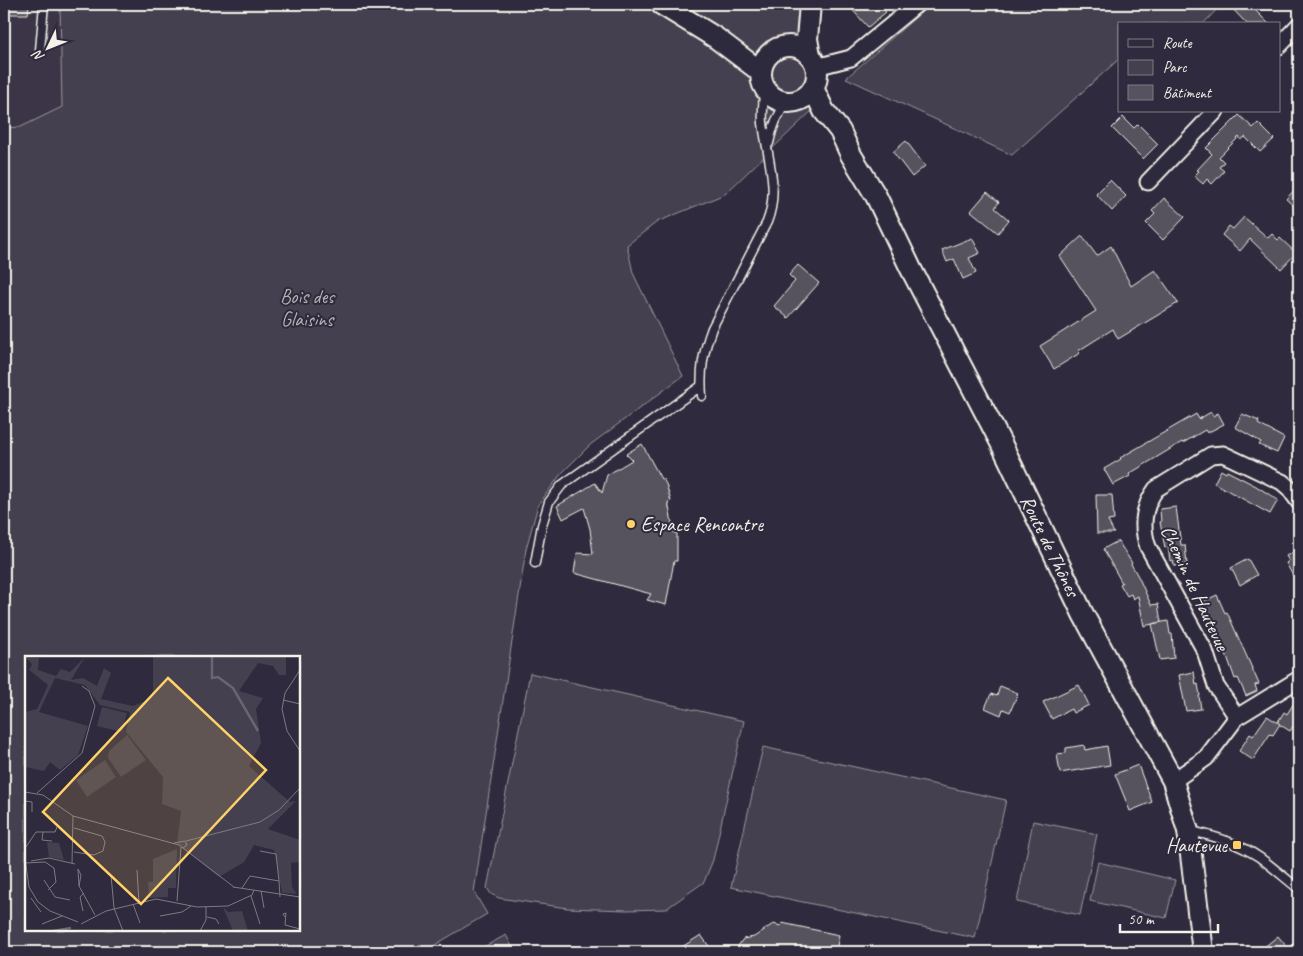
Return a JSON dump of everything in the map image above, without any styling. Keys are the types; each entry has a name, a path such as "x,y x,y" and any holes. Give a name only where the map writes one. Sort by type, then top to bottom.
{"main road":[{"path":"661,4 716,38 762,80 774,98 792,101 806,96 813,88 817,74 807,39 810,4"},
{"path":"762,80 762,65 792,37 799,24 802,4"},
{"path":"716,38 777,50 793,46 802,50 813,61"},
{"name":"Route de Thônes","path":"813,88 824,111 840,132 851,156 876,196 920,287 998,436 1083,614 1173,781 1188,831 1203,952"},
{"name":"Route de Thônes","path":"792,101 817,118 851,156"}],"street":[{"path":"813,61 851,58 917,4"},
{"path":"1280,45 1299,25"},
{"path":"1148,182 1215,112"},
{"name":"Chemin de Hautevue","path":"1237,717 1216,686 1205,651 1148,547 1143,526 1147,507 1150,497 1156,489 1211,455 1217,454 1223,454 1282,482 1299,502"},
{"path":"1173,781 1206,758 1237,717 1299,679"}],"lane":[{"path":"40,50 44,4"},
{"path":"702,396 702,362 706,345 770,214 773,190 763,121 762,80"},
{"path":"768,147 772,127 778,114 792,101"},
{"path":"535,563 542,525 549,502 562,485 701,386"},
{"path":"1188,831 1219,838 1245,849 1260,858 1299,889"}],"shaded area":[{"path":"4,4 60,4 62,107 21,127 4,128"}],"green space":[{"name":"Bois des Glaisins","path":"60,4 811,4 819,104 725,194 657,222 627,245 633,273 683,376 590,445 561,474 538,505 526,549 474,892 487,914 423,952 4,952 4,128 21,127 62,107"},
{"path":"931,4 1222,4 1205,22 1118,22 1118,60 1012,155 846,78"},
{"path":"530,673 744,721 713,860 704,882 666,909 567,908 499,898 491,894 487,888"},
{"path":"763,747 1006,800 975,938 731,887"},
{"path":"1033,821 1097,834 1080,915 1017,902"},
{"path":"1098,862 1175,880 1166,918 1090,901"},
{"path":"506,935 515,952 474,952"}],"building":[{"path":"4,4 29,4 28,14 4,14"},
{"path":"847,4 879,4 886,12 868,27"},
{"path":"1228,4 1260,4 1254,9 1267,22 1245,22"},
{"path":"1239,115 1253,128 1258,123 1274,139 1260,152 1245,137 1241,140 1239,137 1219,157 1224,162 1219,167 1224,171 1212,184 1207,179 1203,184 1194,176 1212,154 1206,148"},
{"path":"1123,117 1134,128 1138,124 1158,144 1143,159 1112,128"},
{"path":"906,141 925,166 912,177 893,152"},
{"path":"1110,180 1126,196 1112,211 1096,194"},
{"path":"1299,185 1299,211 1286,199"},
{"path":"987,192 999,202 995,208 1009,220 998,233 971,211"},
{"path":"1164,198 1185,217 1163,240 1146,223 1155,214 1152,211"},
{"path":"1244,217 1268,238 1272,234 1278,240 1280,238 1296,253 1281,269 1250,239 1240,251 1222,235 1229,226 1233,229"},
{"path":"1082,236 1097,256 1111,246 1131,286 1155,270 1178,303 1118,339 1113,329 1054,369 1040,346 1096,311 1060,256"},
{"path":"972,238 980,253 969,258 976,273 963,279 954,259 947,262 942,250"},
{"path":"798,265 819,283 788,318 774,306 795,281 789,275"},
{"path":"1211,412 1213,416 1218,413 1224,424 1207,433 1205,430 1182,442 1113,485 1104,469 1196,414 1199,419"},
{"path":"1242,414 1259,421 1258,424 1284,438 1277,453 1259,445 1261,442 1235,427"},
{"name":"Espace Rencontre","path":"642,444 661,479 666,484 671,501 668,502 674,533 677,533 677,561 674,561 666,605 647,600 651,594 574,573 577,553 593,554 590,529 584,508 563,519 557,506 595,483 602,493 607,475 632,460 626,454"},
{"path":"1221,470 1226,473 1227,471 1256,486 1278,500 1270,514 1214,483"},
{"path":"1096,495 1112,495 1114,520 1108,521 1114,533 1097,533"},
{"path":"1176,507 1181,545 1185,545 1187,564 1174,566 1173,560 1170,561 1168,547 1165,548 1160,522 1160,509"},
{"path":"1118,541 1132,563 1151,605 1158,604 1161,622 1144,626 1138,596 1133,599 1131,594 1127,596 1120,584 1122,583 1103,549"},
{"path":"1299,549 1299,587 1286,563 1289,561 1286,556"},
{"path":"1248,559 1257,575 1240,585 1231,568"},
{"path":"1217,595 1225,613 1227,612 1259,684 1255,685 1257,691 1246,696 1238,678 1235,679 1222,642 1220,643 1202,602"},
{"path":"1168,621 1170,634 1172,634 1174,658 1160,660 1152,624"},
{"path":"1194,672 1196,685 1198,684 1201,709 1186,711 1179,675"},
{"path":"1079,685 1089,705 1073,713 1071,709 1052,719 1043,702"},
{"path":"1000,686 1018,693 1010,712 1003,709 1001,715 985,708 991,694 997,696"},
{"path":"1299,695 1299,717 1290,731 1277,723 1284,712 1287,714"},
{"path":"1267,716 1280,724 1273,735 1270,734 1253,760 1239,751 1250,734 1253,736"},
{"path":"1084,745 1085,750 1107,746 1110,765 1060,773 1057,754 1066,753 1066,748"},
{"path":"1138,765 1152,802 1130,811 1115,774"},
{"path":"782,923 839,935 836,952 734,952 743,939 754,937 773,924 781,926"},
{"path":"701,935 713,952 674,952"},
{"path":"1278,936 1291,952 1258,952"}],"place":[{"name":"Espace Rencontre","path":"631,524"},
{"name":"Hautevue","path":"1237,845"}]}
